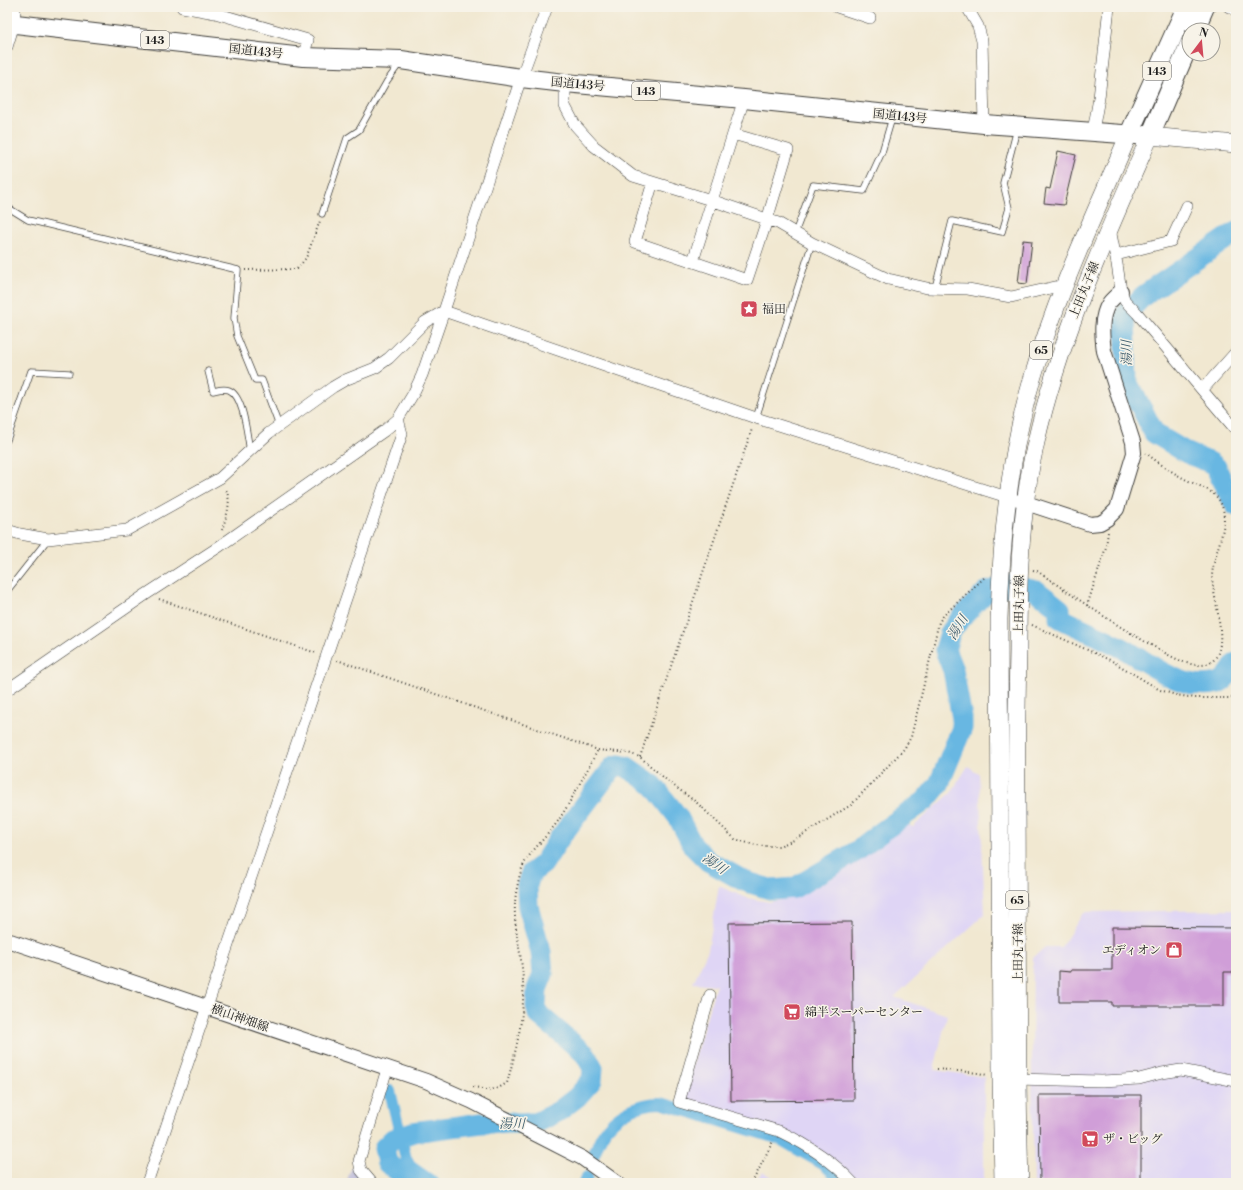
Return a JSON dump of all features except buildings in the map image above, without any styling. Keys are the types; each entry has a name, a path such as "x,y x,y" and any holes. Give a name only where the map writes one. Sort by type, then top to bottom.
{"highway":[{"name":"143","path":"1129,134 1186,7"},
{"path":"1199,22 1205,7"},
{"name":"国道143号","path":"12,18 303,57 401,60 565,83 744,99 984,124 1150,136"},
{"name":"143","path":"1150,136 1182,62"}],"main road":[{"name":"上田丸子線","path":"1003,1183 1001,1078 999,619 1000,575 1008,498 1013,458 1026,399 1039,356 1064,285 1129,134"},
{"name":"上田丸子線","path":"1020,1183 1016,762 1019,572 1021,541 1035,444 1058,363 1077,307 1150,136"},
{"path":"1150,136 1236,144"}],"street":[{"path":"182,7 216,10 308,40 303,57"},
{"path":"7,690 145,595 217,548 384,431 398,419 422,375 521,78 547,7"},
{"path":"967,7 978,26 982,41 984,124"},
{"path":"1093,131 1099,98 1109,7"},
{"path":"1229,7 1236,10"},
{"path":"844,8 870,18"},
{"path":"7,47 12,18"},
{"path":"565,83 565,106 576,125 594,146 633,176 711,200 778,224 812,243 888,279 927,288 968,289 1011,297 1064,285"},
{"path":"693,261 744,99"},
{"path":"653,182 635,242 747,280 788,150 733,134"},
{"path":"1116,255 1171,241 1187,206"},
{"path":"1109,229 1116,255 1123,296 1236,430"},
{"path":"7,530 48,539 127,530 220,478 279,426 333,387 345,380 375,368 389,358 425,322 444,311 756,418 1090,524 1100,523 1107,519 1116,509 1134,453 1133,442 1104,351 1102,337 1103,316 1109,303 1123,296"},
{"path":"1202,390 1236,352"},
{"path":"147,1183 208,1007 325,656 402,434 398,419"},
{"name":"横山神畑線","path":"7,940 426,1081 467,1099 582,1158 618,1183"},
{"path":"710,995 679,1102 779,1131 794,1138 826,1159 853,1183"},
{"path":"372,1183 361,1170 359,1161 387,1069"},
{"path":"1001,1078 1102,1081 1139,1079 1181,1070 1236,1081"}],"lane":[{"path":"322,214 347,138 359,130 387,81 401,60"},
{"path":"794,233 813,185 864,191 882,152 892,115"},
{"path":"935,288 952,221 1002,232 1008,208 1003,183 1018,127"},
{"path":"7,207 28,220 238,270 234,318 237,336 255,380 262,380 279,426"},
{"path":"756,418 812,243"},
{"path":"7,440 31,371 68,372"},
{"path":"208,371 213,391 223,389 230,390 235,396 242,410 250,451"},
{"path":"7,591 48,539"}],"path":[{"path":"238,270 296,269 306,258 322,214"},
{"path":"640,757 756,418"},
{"path":"1019,572 1037,571 1087,606 1172,657 1187,663 1199,665 1214,660 1218,654 1221,637 1212,575 1225,519 1224,510 1219,500 1212,492 1183,478 1152,458 1133,442"},
{"path":"217,548 229,500 228,493 220,478"},
{"path":"1087,606 1107,543 1107,519"},
{"path":"145,595 598,750 628,753 640,757 670,783 704,809 735,839 751,844 779,846 794,840 851,805 904,748 911,737 939,622 944,615 990,573 1000,575"},
{"path":"1018,621 1030,624 1112,661 1160,690 1176,695 1195,698 1236,698"},
{"path":"467,1099 469,1087 490,1090 497,1089 507,1083 515,1052 523,1004 523,981 514,922 517,889 522,870 526,860 558,821 598,750"},
{"path":"937,1069 979,1073 1001,1078"},
{"path":"752,1183 774,1140"}],"shaded area":[{"path":"968,766 979,774 985,914 894,997 947,1015 934,1070 984,1077 984,1183 856,1183 814,1147 690,1103 684,1094 716,985 693,983 708,950 719,886 747,898 769,902 787,899 832,878 908,825 913,827 951,793"},
{"path":"1236,910 1236,1183 1034,1183 1032,1067 1033,958 1045,947 1061,947 1082,915 1086,912"},
{"path":"352,1166 367,1183 346,1183"},
{"path":"762,1172 783,1183 754,1183"}],"waterway":[{"name":"湯川","path":"1236,232 1143,296 1125,315 1127,382 1154,433 1187,453 1211,463 1216,467 1236,506"},
{"name":"湯川","path":"413,1183 387,1163 384,1148 393,1139 413,1132 482,1123 536,1123 559,1111 577,1097 592,1080 593,1068 585,1054 538,1014 536,1006 537,989 543,974 541,952 528,906 527,885 531,873 543,864 559,839 614,766 619,765 627,767 653,785 678,817 693,846 708,861 744,881 773,890 794,888 857,851 925,801 939,784 962,728 962,718 953,670 945,650 950,633 960,619 986,592 1009,585 1037,591 1060,609 1060,618 1126,650 1158,670 1181,681 1205,685 1218,683 1226,678 1236,663"},
{"path":"390,1091 406,1159 411,1167 434,1183"},
{"path":"594,1154 603,1134 621,1115 644,1105 661,1103 780,1139 823,1164 845,1183"},
{"path":"584,1183 587,1177"}],"place":[{"name":"福田","path":"749,309"},
{"name":"エディオン","path":"1174,950"},
{"name":"綿半スーパーセンター","path":"792,1012"},
{"name":"ザ・ビッグ","path":"1090,1139"}]}
